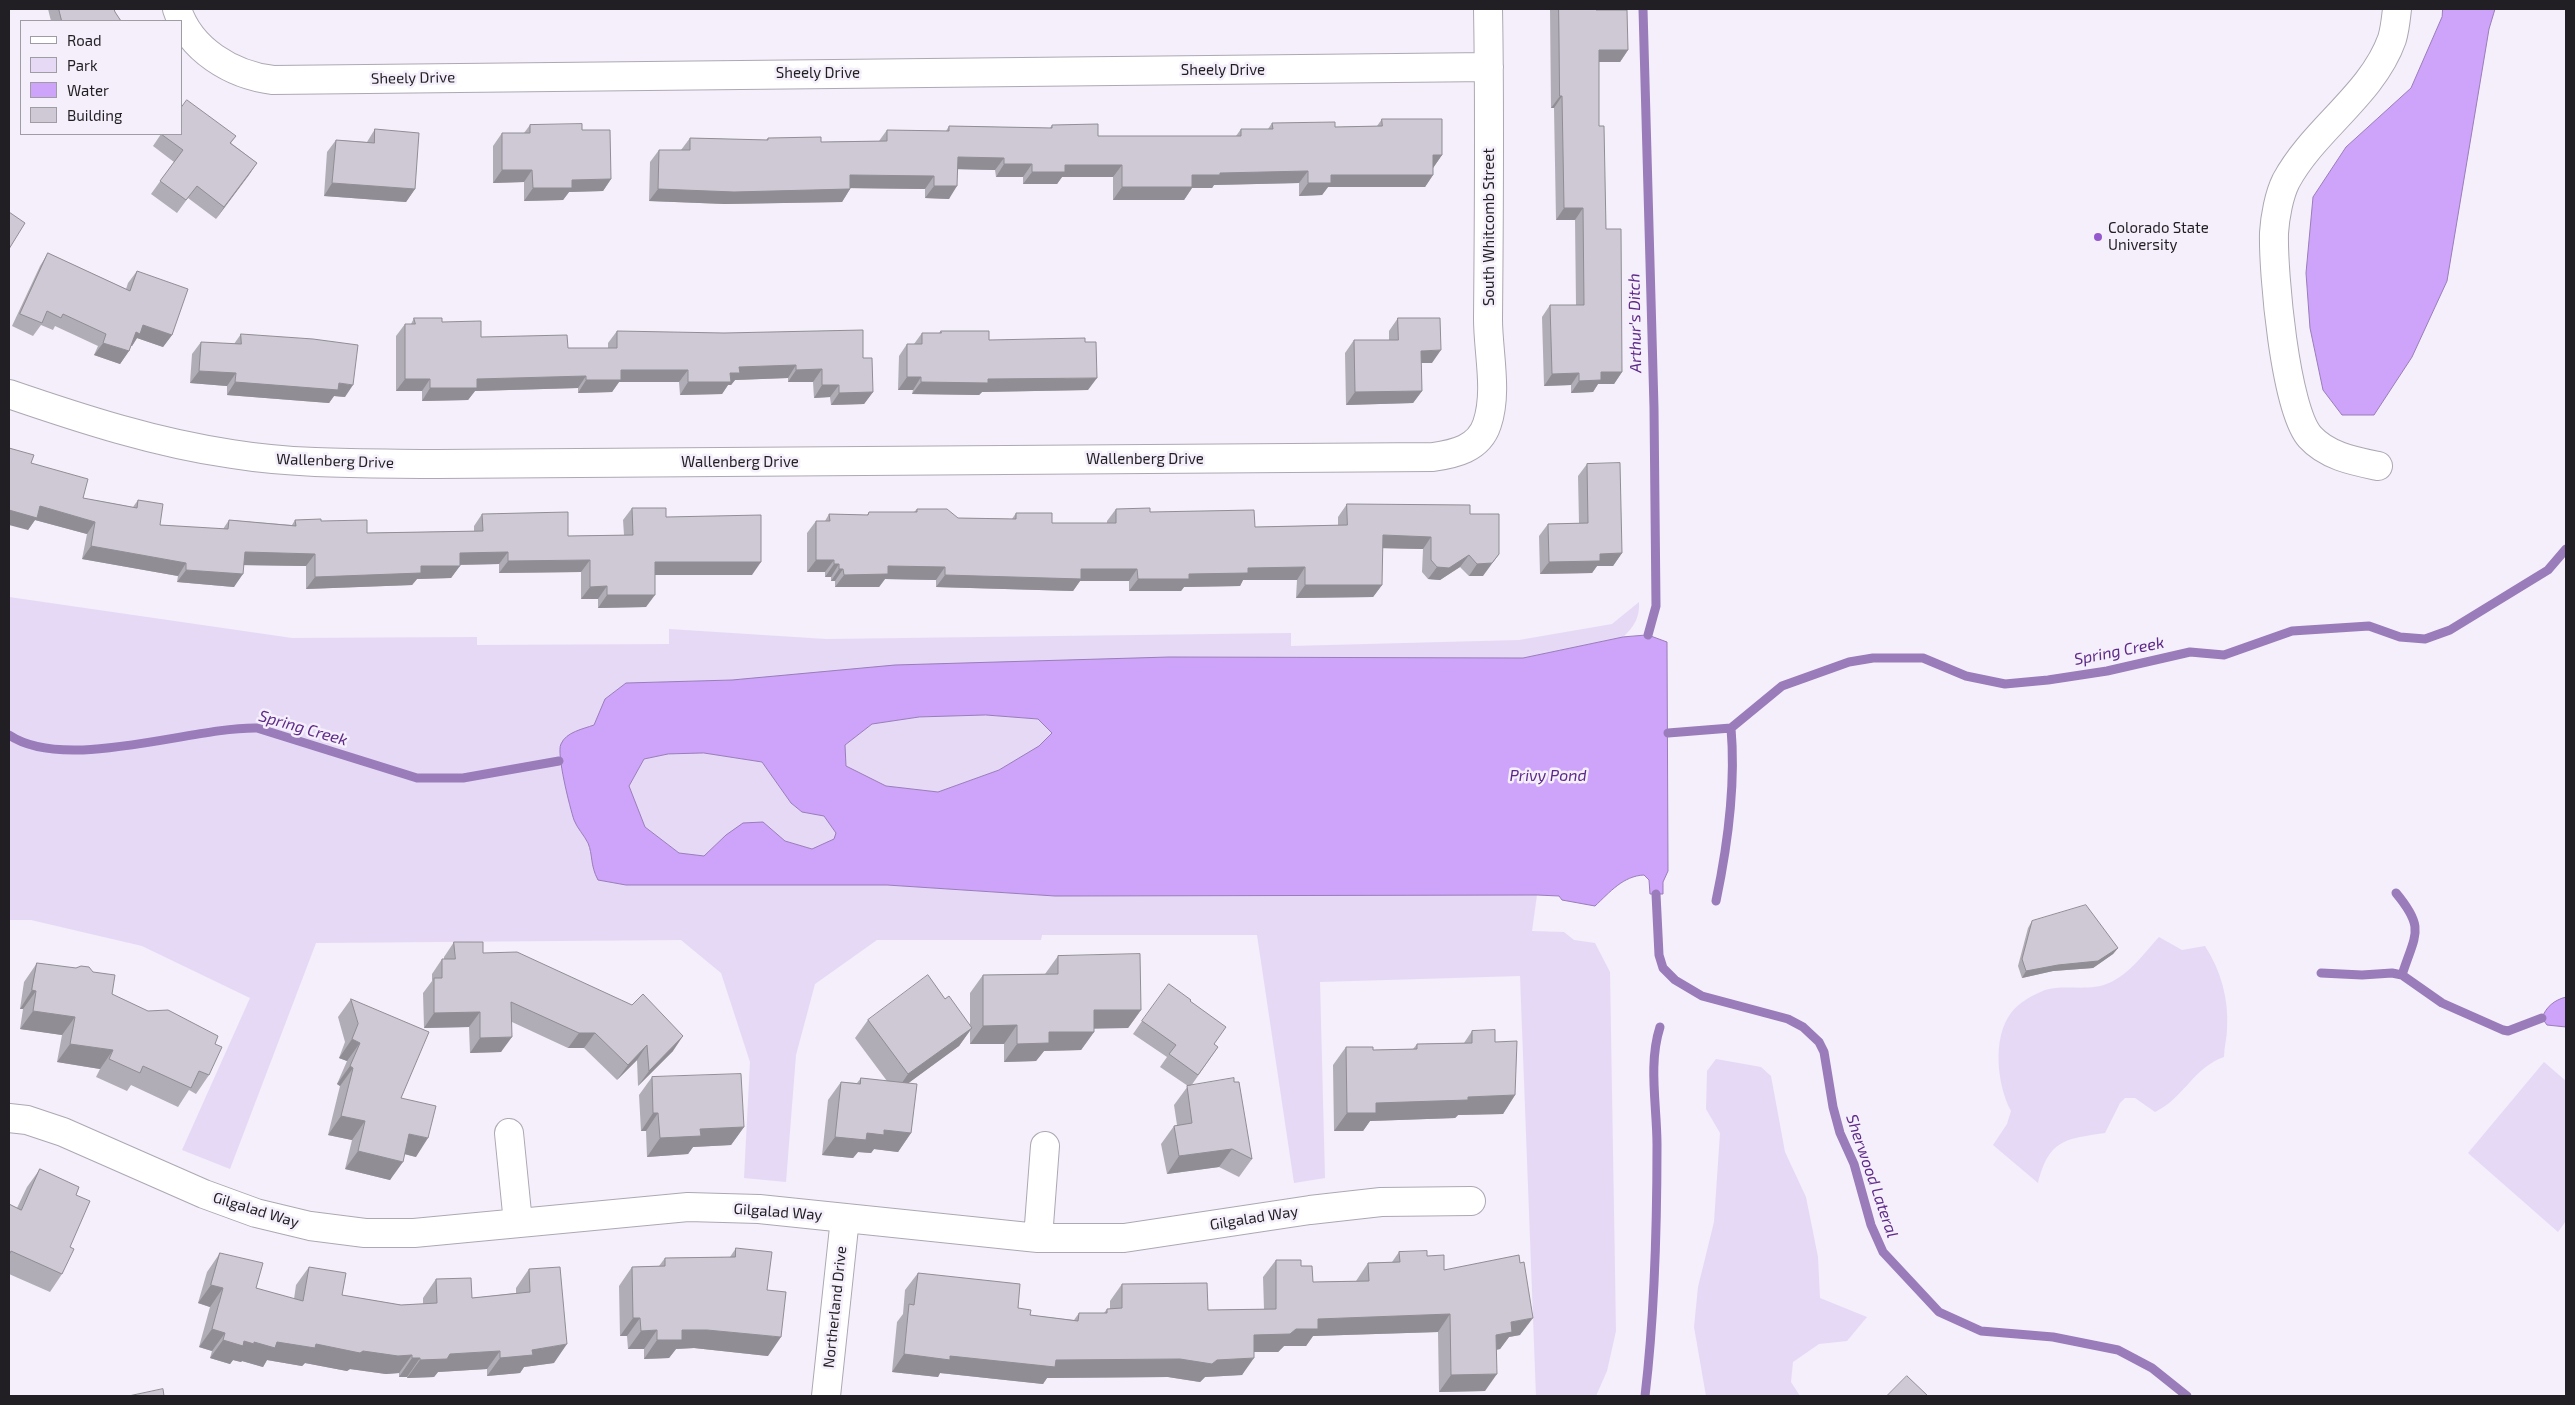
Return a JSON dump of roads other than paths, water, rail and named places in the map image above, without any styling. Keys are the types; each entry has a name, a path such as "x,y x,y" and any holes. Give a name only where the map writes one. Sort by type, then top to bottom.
{"street":[{"name":"Sheely Drive","path":"177,9 195,41 217,61 238,72 273,80 1489,68"},
{"name":"South Whitcomb Street","path":"1475,441 1487,426 1491,404 1488,326 1488,9"},
{"path":"2378,466 2350,460 2327,450 2309,436 2294,404 2281,334 2274,232 2285,182 2377,69 2392,38 2397,9"},
{"name":"Wallenberg Drive","path":"9,394 90,422 155,439 232,454 316,462 447,464 1432,457 1461,452 1475,441"},
{"name":"Gilgalad Way","path":"9,1118 27,1120 63,1132 204,1194 256,1213 310,1226 365,1233 414,1233 688,1207 759,1209 1038,1238 1124,1238 1319,1209 1381,1202 1470,1201"},
{"path":"509,1133 518,1223"},
{"path":"1038,1238 1045,1146"},
{"name":"Northerland Drive","path":"826,1396 845,1218"}],"water":[{"path":"2443,9 2495,9 2489,29 2447,281 2412,357 2374,415 2342,415 2323,390 2310,328 2306,273 2313,197 2346,147 2411,88 2442,17"},
{"name":"Privy Pond","path":"1648,635 1667,642 1668,871 1663,882 1663,894 1650,894 1649,880 1644,875 1636,876 1617,886 1595,906 1562,900 1559,896 1537,895 1055,896 887,885 626,885 598,880 588,843 574,820 560,758 563,740 575,732 594,725 605,699 626,683 732,680 895,665 1169,657 1523,658 1623,637","holes":["986,715 1038,719 1052,733 1039,746 999,770 938,792 886,786 846,766 845,745 872,724 919,717","704,753 762,762 791,803 802,812 824,816 836,833 834,839 812,849 785,841 763,822 743,823 726,835 704,856 679,853 645,827 629,786 644,759 668,754"]},
{"path":"2566,997 2566,1027 2547,1025 2542,1018 2548,1007"}],"waterway":[{"name":"Arthur's Ditch","path":"1643,9 1654,408 1656,606 1648,635"},
{"name":"Spring Creek","path":"1668,733 1731,728 1782,686 1849,662 1873,658 1923,658 1966,676 2005,684 2107,671 2190,652 2224,655 2292,631 2369,626 2400,637 2425,639 2450,630 2548,570 2566,549"},
{"name":"Spring Creek","path":"9,735 33,746 62,750 95,749 198,734 257,728 417,778 463,778 559,761"},
{"path":"1716,901 1724,858 1732,793 1731,728"},
{"path":"2396,893 2415,924 2414,941 2402,975"},
{"name":"Sherwood Lateral","path":"1656,894 1659,955 1663,968 1675,980 1702,996 1788,1019 1803,1027 1819,1042 1824,1052 1833,1107 1840,1133 1854,1164 1871,1225 1883,1252 1939,1312 1981,1331 2053,1337 2118,1350 2152,1368 2187,1396"},
{"path":"2321,973 2362,975 2392,973 2402,975 2442,1003 2503,1030 2508,1031 2542,1018"},
{"path":"1645,1396 1655,1270 1657,1130 1654,1056 1660,1027"}],"place":[{"name":"Colorado State University","path":"2098,237"}]}
